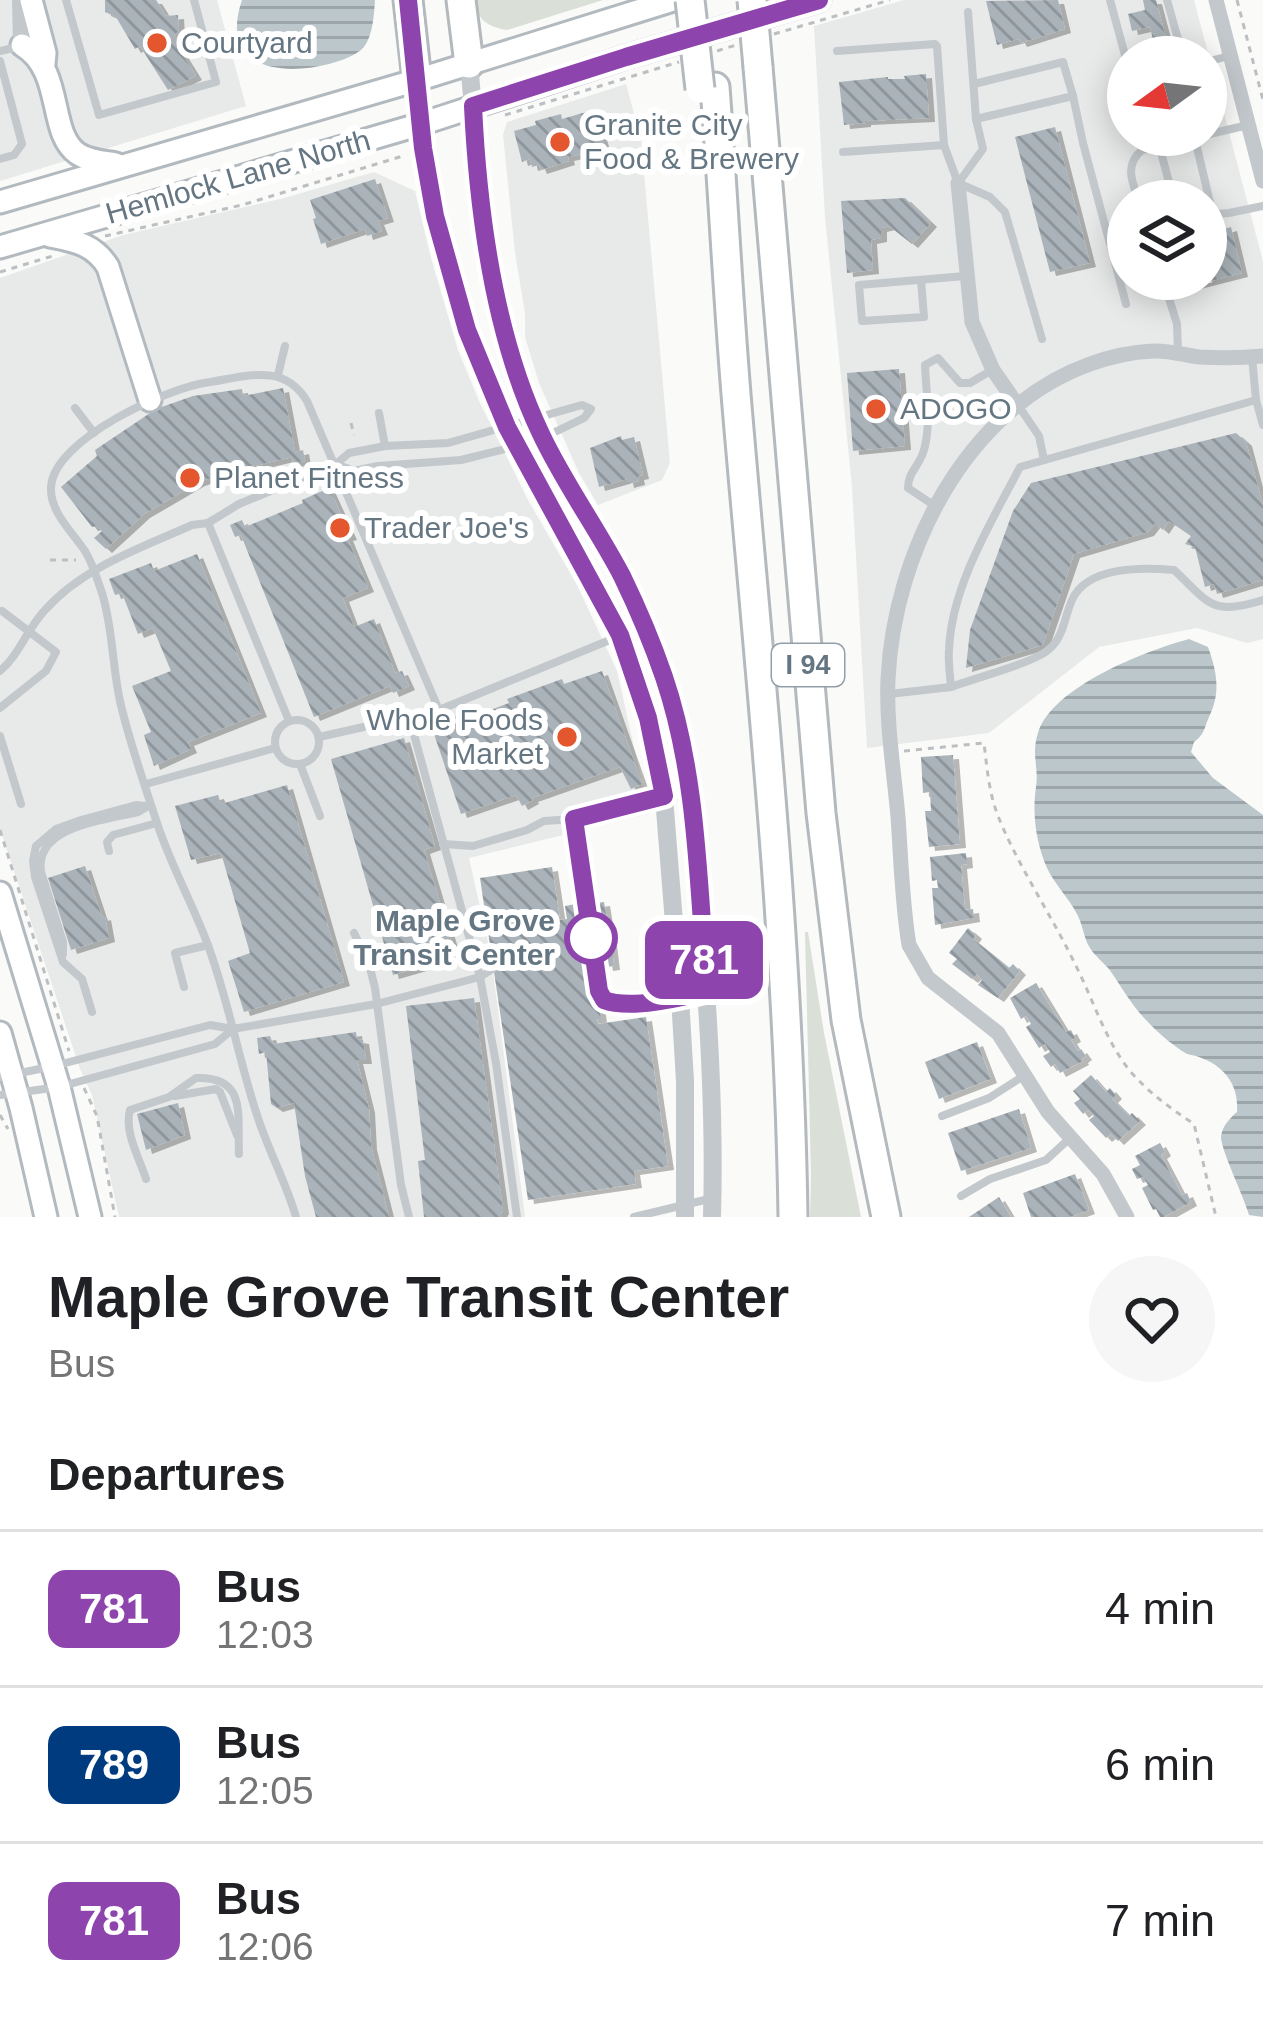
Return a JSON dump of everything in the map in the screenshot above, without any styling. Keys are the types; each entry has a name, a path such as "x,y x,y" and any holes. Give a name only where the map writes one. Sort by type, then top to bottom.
{"highway":[{"path":"408,0 417,80"},
{"path":"461,0 469,64"},
{"path":"690,0 708,88"},
{"name":"I 94","path":"708,0 708,88 780,920 793,1217"},
{"name":"I 94","path":"752,0 764,66 762,109 823,834 846,1020 886,1217"},
{"path":"764,66 768,0"}],"main road":[{"path":"31,0 20,43 44,65 74,151 122,166"},
{"name":"Hemlock Lane North","path":"1,201 673,0"},
{"name":"Hemlock Lane North","path":"0,247 421,124 819,0"},
{"path":"43,234 79,242 101,256 150,400"},
{"path":"0,892 65,1079 90,1217"},
{"path":"0,1034 7,1084 46,1217"}],"street":[{"path":"20,43 21,0"},
{"path":"1216,0 1263,181"},
{"path":"469,64 496,303 538,428 645,625 682,735 707,991 713,1208"},
{"path":"417,80 435,216 487,382 620,635 648,718 664,796 680,998 685,1210"},
{"path":"958,183 972,322 993,370 1018,406"},
{"path":"1125,1216 1103,1174 1048,1112 998,1033 928,978 909,945 899,751 888,694 891,636 901,590 935,506 985,437 1018,406 1090,364 1155,351 1258,356"}],"lane":[{"path":"66,0 99,115 216,82 194,0"},
{"path":"1109,0 1119,36"},
{"path":"1167,0 1177,36"},
{"path":"958,183 983,149 976,119 968,11"},
{"path":"837,51 935,44 944,145 958,183 990,197 1005,212 1042,339"},
{"path":"1227,56 1231,55"},
{"path":"0,61 22,144 14,155 0,159"},
{"path":"974,84 1066,64 1126,304"},
{"path":"976,119 1073,97"},
{"path":"1227,131 1249,125"},
{"path":"843,152 944,145"},
{"path":"1227,212 1263,206"},
{"path":"921,280 924,317 862,321 859,285 966,276"},
{"path":"1170,300 1177,324 1178,354"},
{"path":"278,375 285,346"},
{"path":"1258,356 1256,400 1263,424"},
{"path":"935,506 908,488 927,432 925,364 938,358 960,383 970,383 993,370"},
{"path":"296,1217 256,1113 208,945 149,806 121,706 110,621 88,556 55,508 54,472 94,433 137,404 192,385 278,375 298,386 336,464 439,710"},
{"path":"951,687 949,649 956,608 977,551 1020,467 1256,400"},
{"path":"0,671 56,598 94,570 192,525 208,523 239,503 336,464 349,453 448,443 507,427 538,428 584,418 591,409 572,406 538,428 517,446 460,460 354,471 336,464"},
{"path":"1018,406 1039,436 1044,460"},
{"path":"75,408 94,433"},
{"path":"379,413 385,446"},
{"path":"208,523 289,721"},
{"path":"888,694 951,687 1044,654 1063,630 1073,596 1085,583 1109,574 1145,568 1174,570 1213,606 1263,600"},
{"path":"0,708 46,671 56,652 2,611"},
{"path":"319,737 439,710 645,625"},
{"path":"410,716 480,977 517,1217"},
{"path":"289,721 310,724 319,737 315,755 300,764 284,760 275,748 278,729 289,721"},
{"path":"0,736 21,804"},
{"path":"146,784 275,748"},
{"path":"300,764 320,816"},
{"path":"443,844 473,846 544,821 574,819 691,793"},
{"path":"92,1012 82,979 63,962 34,877 36,846 56,829 81,820 149,806"},
{"path":"109,851 106,842 113,835 157,823"},
{"path":"354,933 370,964 409,1217"},
{"path":"184,987 175,953 208,945"},
{"path":"7,1084 65,1079 210,1025 233,1029 376,1004 480,977 494,968"},
{"path":"480,977 496,980"},
{"path":"680,998 707,991"},
{"path":"7,1084 65,1079 214,1044 233,1029"},
{"path":"942,1116 989,1098 1025,1075"},
{"path":"146,1178 127,1118 130,1110 169,1097 196,1078 221,1080 232,1088 241,1120 239,1154"},
{"path":"961,1196 990,1179 1046,1160 1070,1137"},
{"path":"634,1217 713,1208"}],"path":[{"path":"1237,0 1263,100"},
{"path":"98,238 242,205 404,156"},
{"path":"0,272 57,255"},
{"path":"352,423 354,435"},
{"path":"50,560 76,560"},
{"path":"899,751 985,743 997,813 1106,1032 1127,1068 1156,1099 1194,1124 1216,1217"},
{"path":"0,830 65,1079 88,1096 97,1116 115,1217"},
{"path":"65,1079 88,1096"}],"shaded area":[{"path":"0,0 217,0 246,106 0,181"},
{"path":"242,0 375,0 371,31 361,50 329,64 291,69 258,62 246,53 237,23"},
{"path":"474,0 603,0 507,30 484,21"},
{"path":"904,0 1194,0 1204,36 1107,36 1107,156 1227,156 1227,125 1263,261 1263,639 1247,643 1197,628 1099,647 989,733 867,748 852,487 825,217 814,26"},
{"path":"626,84 641,139 670,463 662,480 598,505 539,383 525,337 503,135 507,122"},
{"path":"374,172 415,191 458,350 479,401 617,671 649,814 469,858 491,956 525,1217 119,1217 92,1095 0,829 0,278 123,235"},
{"path":"1189,639 1208,647 1216,682 1213,708 1191,752 1213,778 1263,815 1263,1217 1249,1215 1222,1143 1223,1129 1237,1112 1228,1077 1216,1065 1173,1044 1136,1009 1088,944 1077,914 1047,868 1036,828 1035,747 1047,716 1102,673"},
{"path":"808,932 861,1217 810,1217"}],"building":[{"name":"Courtyard","path":"105,0 156,0 166,16 178,15 179,31 174,35 189,51 183,55 196,76 168,90 140,46 135,49 116,17 105,12"},
{"path":"1058,0 1065,29 997,45 986,1"},
{"path":"1143,0 1156,0 1165,36 1152,36 1150,27 1132,31 1128,14 1145,10"},
{"path":"926,74 929,118 844,125 839,82"},
{"name":"Granite City Food & Brewery","path":"593,110 605,149 568,157 569,161 541,170 539,165 532,167 530,159 522,162 514,131 561,114 562,119"},
{"path":"1055,127 1090,263 1050,272 1015,137"},
{"path":"375,179 388,218 378,221 382,231 367,236 365,229 321,244 310,200"},
{"path":"905,198 931,223 912,244 889,226 881,228 881,238 871,240 873,270 847,273 841,201"},
{"path":"1231,227 1242,273 1227,277 1227,228"},
{"name":"ADOGO","path":"899,369 905,446 853,451 847,373"},
{"path":"283,388 295,452 303,450 305,461 293,463 292,457 199,482 144,514 106,549 94,538 102,531 92,527 61,487 97,456 95,450 156,409 193,396 242,389 243,396"},
{"path":"1236,433 1246,442 1263,506 1263,580 1217,594 1214,584 1205,587 1195,547 1185,544 1191,536 1169,521 1163,530 1155,523 1148,532 1074,554 1043,645 966,668 970,630 1013,511 1031,483"},
{"path":"621,436 622,440 634,437 643,475 628,484 627,479 599,487 590,448"},
{"path":"329,488 368,588 343,598 354,627 374,619 395,673 402,671 409,686 393,693 390,686 314,717 241,535 235,537 230,525 242,520 245,527"},
{"path":"197,554 261,713 188,742 191,749 154,766 144,735 151,732 132,686 171,671 153,628 138,634 122,593 115,595 109,579 151,563 154,571"},
{"name":"Whole Foods Market","path":"602,671 642,784 631,789 620,767 532,798 522,806 516,795 461,814 433,731 478,708 480,714 562,679 564,684"},
{"path":"404,738 435,846 424,850 456,957 393,975 331,759"},
{"path":"953,755 960,844 929,847 925,811 931,811 930,792 923,793 921,757"},
{"path":"287,785 344,982 244,1012 228,961 250,953 221,853 191,860 175,806 218,795 221,804"},
{"path":"966,853 967,864 961,865 965,910 973,909 974,918 935,925 932,888 938,888 937,880 932,881 930,857"},
{"path":"85,866 109,938 71,950 48,878"},
{"path":"552,867 560,920 567,919 565,906 587,902 589,915 599,914 597,903 604,902 608,926 602,927 605,943 611,942 614,966 607,967 605,956 595,958 601,991 590,993 592,1004 599,1003 598,1024 646,1017 668,1166 634,1171 636,1184 528,1200 480,878"},
{"path":"968,928 976,935 973,939 1009,968 1013,964 1020,971 998,998 978,985 982,980 977,974 972,979 952,964 957,959 949,953"},
{"path":"1036,983 1066,1032 1071,1030 1078,1051 1086,1056 1060,1073 1043,1056 1050,1052 1045,1044 1039,1048 1026,1027 1031,1024 1026,1016 1021,1019 1010,998"},
{"path":"474,998 503,1210 499,1217 424,1217 418,1161 425,1160 406,1006"},
{"path":"356,1032 357,1039 363,1040 366,1060 357,1060 389,1217 316,1217 294,1103 277,1108 271,1104 266,1052 259,1054 257,1038 270,1036 273,1044"},
{"path":"977,1042 991,1079 939,1099 925,1062"},
{"path":"1091,1075 1106,1092 1110,1088 1116,1095 1112,1099 1129,1116 1132,1113 1140,1121 1118,1141 1111,1134 1106,1138 1089,1120 1094,1116 1088,1110 1083,1114 1074,1103 1080,1099 1073,1091"},
{"path":"178,1103 185,1135 146,1150 137,1114"},
{"path":"1019,1109 1031,1148 961,1171 948,1133"},
{"path":"1160,1143 1165,1152 1161,1155 1182,1195 1187,1193 1191,1202 1164,1217 1153,1210 1142,1188 1148,1185 1132,1169 1140,1165 1135,1156"},
{"path":"1075,1174 1089,1210 1070,1217 1031,1217 1023,1193"},
{"path":"999,1197 1011,1217 969,1217"}],"bus line":[{"name":"781","path":"408,0 435,216 467,330 507,427 620,635 655,746 664,796 574,819 599,991 604,1000 622,1004 707,991 682,735 645,625 542,436 505,333 490,267 473,106 819,0"}],"place":[{"name":"Courtyard","path":"157,43"},
{"name":"Granite City Food & Brewery","path":"560,142"},
{"name":"ADOGO","path":"876,409"},
{"name":"Planet Fitness","path":"190,478"},
{"name":"Trader Joe's","path":"340,528"},
{"name":"Whole Foods Market","path":"567,737"},
{"name":"Maple Grove Transit Center","path":"591,938"}]}
